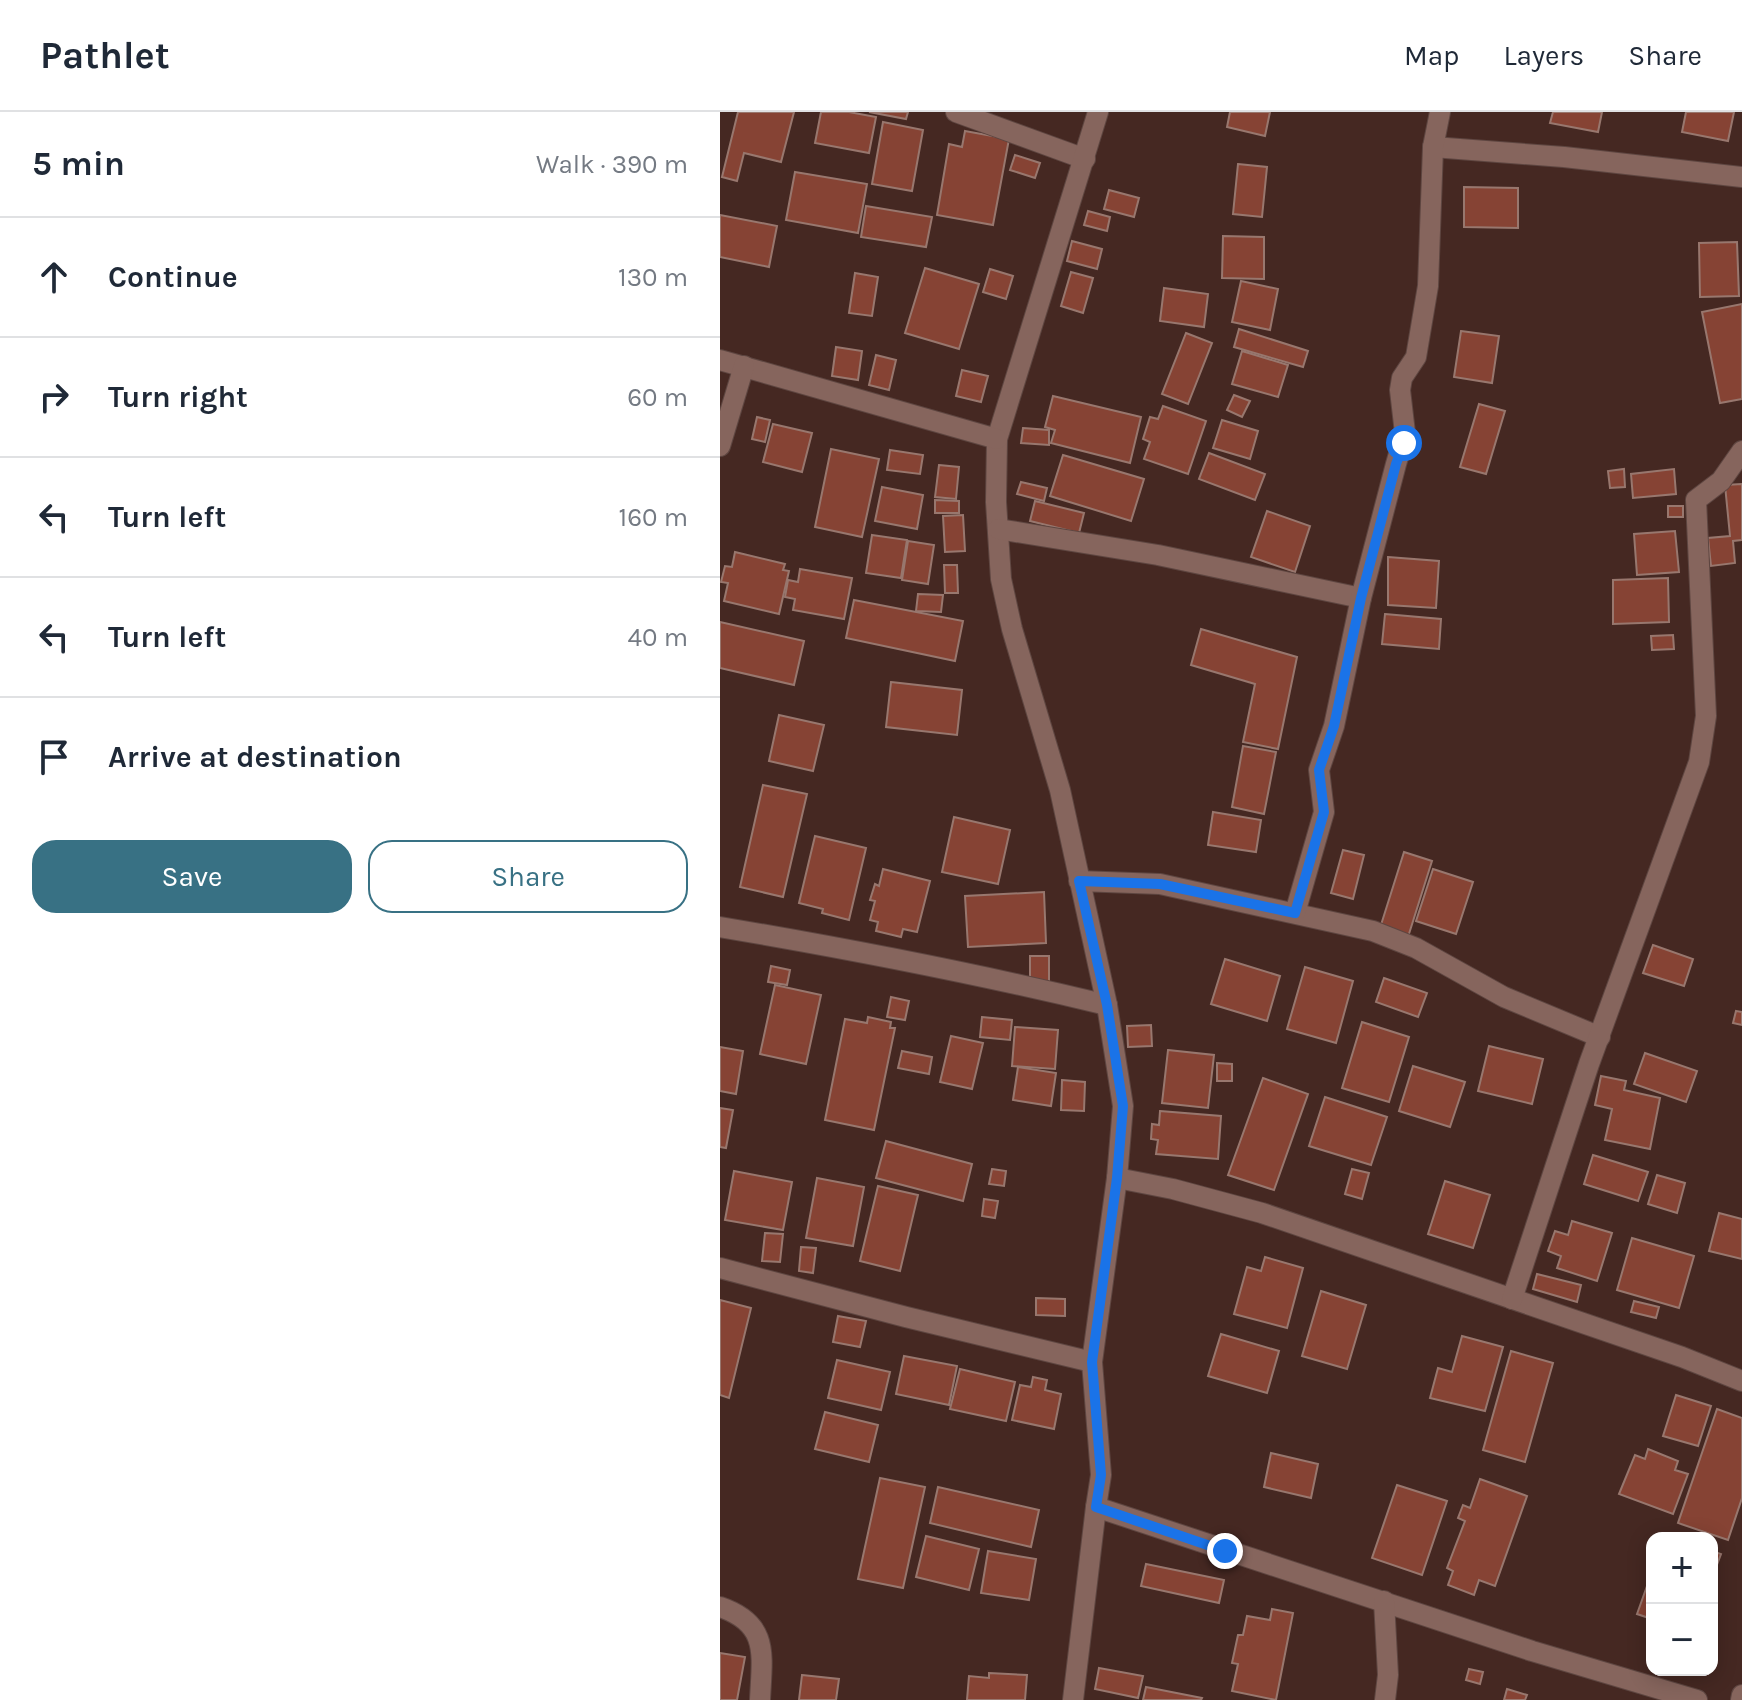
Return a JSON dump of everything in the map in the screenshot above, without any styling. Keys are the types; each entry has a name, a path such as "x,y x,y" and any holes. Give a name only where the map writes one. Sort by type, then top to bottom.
{"street":[{"path":"956,112 1085,159"},
{"path":"1073,1700 1101,1475 1092,1362 1117,1178 1123,1106 1107,1005 1060,790 1012,629 1001,579 997,439 1098,112"},
{"path":"1295,913 1324,812 1319,770 1334,726 1361,598 1405,433 1400,390 1402,378 1416,357 1428,286 1433,147 1440,112"},
{"path":"1433,147 1564,157 1742,177"},
{"path":"720,360 997,439"},
{"path":"720,446 744,366"},
{"path":"1512,1299 1600,1037 1699,762 1706,716 1696,500 1721,481 1742,451"},
{"path":"998,529 1158,555 1361,598"},
{"path":"1079,881 1160,884 1373,931 1416,948 1504,997 1600,1037"},
{"path":"720,927 885,956 1107,1005"},
{"path":"1117,1178 1173,1189 1262,1213 1682,1357 1742,1381"},
{"path":"720,1268 1092,1362"},
{"path":"1096,1507 1532,1651 1697,1700"},
{"path":"1384,1601 1388,1675 1385,1700"},
{"path":"720,1607 739,1613 750,1622 758,1638 762,1659 760,1700"}],"building":[{"path":"738,112 794,112 781,162 744,153 737,181 722,177"},
{"path":"821,112 849,112 876,117 869,153 815,143"},
{"path":"869,112 908,112 906,119"},
{"path":"1230,112 1270,112 1265,136 1227,127"},
{"path":"1553,112 1602,112 1598,132 1550,123"},
{"path":"1686,112 1734,112 1728,141 1682,132"},
{"path":"883,122 923,130 912,191 872,184"},
{"path":"965,131 1009,139 993,225 937,215 949,144 962,147"},
{"path":"1015,155 1040,163 1035,178 1010,170"},
{"path":"1238,164 1267,167 1262,217 1233,214"},
{"path":"795,172 867,184 858,233 786,220"},
{"path":"1464,187 1518,188 1518,228 1464,227"},
{"path":"1109,190 1139,198 1134,217 1104,209"},
{"path":"866,206 932,217 926,247 861,237"},
{"path":"1088,211 1110,217 1107,231 1084,225"},
{"path":"720,215 777,226 769,267 720,257"},
{"path":"1223,236 1264,237 1264,279 1222,278"},
{"path":"1072,241 1102,249 1097,269 1067,261"},
{"path":"1737,242 1739,296 1700,297 1699,243"},
{"path":"925,268 979,284 959,349 905,333"},
{"path":"990,269 1013,276 1006,299 983,292"},
{"path":"1071,272 1093,278 1083,313 1061,306"},
{"path":"855,273 878,277 872,316 849,313"},
{"path":"1241,281 1278,289 1270,330 1232,322"},
{"path":"1164,288 1208,294 1204,327 1160,321"},
{"path":"1742,304 1742,399 1720,403 1702,312"},
{"path":"1239,329 1308,351 1303,367 1234,347"},
{"path":"1461,331 1499,336 1492,383 1454,377"},
{"path":"1186,333 1212,343 1188,404 1162,394"},
{"path":"836,347 862,351 858,380 832,376"},
{"path":"1242,351 1288,365 1278,397 1232,384"},
{"path":"876,355 896,360 889,390 869,385"},
{"path":"962,370 988,376 981,402 956,396"},
{"path":"1234,395 1250,401 1242,417 1227,410"},
{"path":"1053,396 1141,417 1130,463 1051,443 1055,430 1045,427"},
{"path":"1479,404 1505,411 1486,474 1460,467"},
{"path":"1163,406 1206,421 1188,474 1144,459 1150,442 1143,439 1150,417 1158,419"},
{"path":"757,417 770,420 765,442 752,439"},
{"path":"1222,420 1258,431 1250,459 1213,448"},
{"path":"773,424 812,433 802,472 763,462"},
{"path":"1023,428 1049,430 1049,445 1021,443"},
{"path":"831,449 879,459 862,537 815,527"},
{"path":"890,450 923,455 920,474 887,470"},
{"path":"1209,453 1265,474 1255,500 1199,479"},
{"path":"1063,455 1144,479 1131,521 1050,496"},
{"path":"939,465 959,467 956,499 935,497"},
{"path":"1624,469 1625,487 1610,488 1608,471"},
{"path":"1674,469 1676,494 1633,498 1631,474"},
{"path":"1021,482 1047,488 1044,501 1017,494"},
{"path":"1742,484 1742,540 1733,541 1735,563 1711,566 1708,538 1730,536 1725,485"},
{"path":"882,487 923,495 917,529 875,521"},
{"path":"935,500 959,501 959,513 935,513"},
{"path":"1035,501 1084,513 1079,533 1030,521"},
{"path":"1668,506 1683,506 1683,517 1668,517"},
{"path":"1267,511 1310,526 1295,572 1251,557"},
{"path":"963,515 965,551 945,552 943,516"},
{"path":"1675,531 1679,572 1637,575 1634,534"},
{"path":"872,535 907,540 901,578 866,573"},
{"path":"908,541 934,545 928,584 902,580"},
{"path":"735,552 785,564 783,570 789,571 779,614 724,601 728,583 721,582 725,566 732,567"},
{"path":"1388,557 1439,561 1436,608 1388,605"},
{"path":"944,565 957,565 958,593 945,593"},
{"path":"800,569 852,578 844,619 793,610 795,599 785,597 788,580 798,582"},
{"path":"1668,578 1669,622 1613,624 1613,580"},
{"path":"918,594 943,595 941,612 916,611"},
{"path":"854,600 963,621 955,661 846,638"},
{"path":"1385,614 1441,619 1439,649 1382,644"},
{"path":"720,622 804,641 794,685 720,668"},
{"path":"1201,629 1297,657 1278,749 1243,742 1255,684 1191,665"},
{"path":"1673,635 1674,649 1652,650 1651,636"},
{"path":"891,682 962,690 957,735 886,727"},
{"path":"779,715 824,725 813,771 769,761"},
{"path":"1243,746 1276,752 1264,814 1232,807"},
{"path":"763,785 807,794 783,897 740,887"},
{"path":"1213,812 1261,820 1256,852 1208,845"},
{"path":"954,817 1010,830 998,884 942,872"},
{"path":"815,836 866,848 849,920 799,903"},
{"path":"1343,850 1364,855 1353,899 1331,893"},
{"path":"1404,852 1432,861 1408,937 1380,928"},
{"path":"883,869 930,881 917,932 903,929 901,937 876,931 878,922 870,920 875,901 870,900 875,884 879,886"},
{"path":"1433,869 1473,882 1456,934 1416,921"},
{"path":"1044,892 1046,943 968,947 965,896"},
{"path":"1653,945 1693,959 1684,986 1643,973"},
{"path":"1030,956 1049,956 1049,982 1030,982"},
{"path":"1225,959 1280,976 1267,1021 1211,1004"},
{"path":"771,966 790,970 787,985 768,982"},
{"path":"1305,967 1353,981 1336,1043 1287,1029"},
{"path":"1384,978 1427,993 1418,1017 1376,1002"},
{"path":"775,985 821,995 806,1064 760,1054"},
{"path":"891,997 909,1001 905,1020 887,1017"},
{"path":"1736,1011 1742,1012 1742,1025 1733,1023"},
{"path":"868,1017 891,1022 890,1028 895,1028 874,1130 825,1120 845,1019 867,1023"},
{"path":"982,1017 1012,1020 1010,1040 980,1037"},
{"path":"1362,1022 1409,1037 1389,1102 1342,1088"},
{"path":"1151,1025 1152,1046 1128,1047 1127,1026"},
{"path":"1015,1027 1058,1030 1055,1069 1012,1066"},
{"path":"951,1036 983,1043 972,1089 940,1082"},
{"path":"1489,1046 1543,1059 1532,1104 1478,1091"},
{"path":"720,1047 743,1051 736,1094 720,1091"},
{"path":"1168,1050 1214,1055 1208,1108 1162,1103"},
{"path":"902,1051 932,1057 929,1074 898,1068"},
{"path":"1645,1053 1697,1071 1686,1102 1634,1084"},
{"path":"1217,1063 1232,1064 1232,1081 1217,1081"},
{"path":"1413,1066 1465,1082 1450,1127 1399,1111"},
{"path":"1018,1067 1056,1073 1051,1106 1013,1100"},
{"path":"1601,1076 1626,1081 1624,1090 1660,1098 1650,1149 1605,1140 1612,1109 1595,1105"},
{"path":"1263,1078 1308,1094 1274,1190 1228,1175"},
{"path":"1062,1080 1085,1082 1084,1111 1061,1110"},
{"path":"1325,1097 1387,1117 1371,1165 1309,1146"},
{"path":"720,1108 733,1110 726,1148 720,1147"},
{"path":"1160,1111 1221,1116 1218,1159 1156,1154 1158,1140 1151,1139 1152,1124 1159,1125"},
{"path":"886,1141 972,1164 963,1201 876,1178"},
{"path":"1593,1155 1648,1172 1638,1201 1584,1184"},
{"path":"992,1169 1006,1171 1004,1186 989,1184"},
{"path":"1352,1169 1369,1173 1362,1199 1345,1194"},
{"path":"734,1171 792,1182 783,1230 725,1220"},
{"path":"1657,1175 1685,1183 1677,1213 1648,1204"},
{"path":"817,1178 864,1187 853,1246 806,1238"},
{"path":"1445,1181 1490,1195 1473,1248 1428,1234"},
{"path":"878,1186 918,1195 900,1271 860,1261"},
{"path":"984,1199 998,1201 995,1218 982,1216"},
{"path":"1719,1213 1742,1219 1742,1259 1709,1251"},
{"path":"1572,1221 1612,1233 1597,1281 1557,1268 1561,1256 1548,1251 1555,1231 1568,1235"},
{"path":"765,1233 783,1234 780,1262 762,1261"},
{"path":"1632,1238 1694,1256 1679,1308 1617,1290"},
{"path":"801,1247 816,1248 813,1273 799,1271"},
{"path":"1265,1257 1303,1268 1287,1328 1234,1314 1247,1267 1261,1271"},
{"path":"1537,1274 1581,1285 1577,1302 1533,1289"},
{"path":"1321,1291 1366,1305 1347,1369 1302,1356"},
{"path":"1036,1298 1065,1299 1065,1316 1036,1315"},
{"path":"720,1300 751,1308 729,1398 720,1395"},
{"path":"1634,1301 1659,1307 1656,1318 1631,1312"},
{"path":"838,1316 866,1321 860,1347 833,1342"},
{"path":"1221,1334 1279,1351 1267,1393 1208,1376"},
{"path":"1462,1336 1503,1347 1485,1411 1430,1398 1438,1368 1452,1372"},
{"path":"1511,1351 1553,1363 1525,1462 1483,1450"},
{"path":"904,1356 957,1366 949,1405 896,1394"},
{"path":"837,1360 890,1372 881,1410 828,1398"},
{"path":"960,1369 1015,1382 1006,1421 950,1409"},
{"path":"1033,1377 1047,1380 1045,1390 1061,1394 1054,1429 1012,1420 1020,1385 1031,1387"},
{"path":"1676,1395 1711,1406 1698,1446 1663,1436"},
{"path":"1717,1409 1742,1418 1742,1498 1728,1540 1718,1537 1718,1532 1704,1532 1678,1523"},
{"path":"825,1412 878,1425 869,1462 815,1449"},
{"path":"1648,1449 1678,1461 1675,1470 1688,1474 1673,1514 1619,1494 1635,1455 1645,1459"},
{"path":"1271,1453 1318,1464 1311,1498 1264,1487"},
{"path":"880,1478 925,1487 903,1588 858,1579"},
{"path":"1480,1479 1527,1496 1495,1586 1479,1580 1474,1595 1448,1585 1453,1571 1447,1568 1465,1521 1458,1518 1463,1505 1470,1508"},
{"path":"1397,1485 1447,1501 1422,1575 1372,1558"},
{"path":"938,1487 1039,1510 1031,1547 930,1523"},
{"path":"926,1536 979,1549 969,1590 916,1577"},
{"path":"988,1551 1036,1559 1029,1600 981,1593"},
{"path":"1146,1564 1224,1580 1219,1603 1141,1586"},
{"path":"1646,1589 1646,1617 1637,1614"},
{"path":"1272,1609 1293,1613 1276,1700 1232,1691 1238,1664 1232,1663 1238,1635 1243,1635 1247,1616 1270,1620"},
{"path":"720,1653 745,1657 737,1700 720,1700"},
{"path":"1099,1668 1143,1676 1138,1698 1095,1689"},
{"path":"1469,1669 1483,1672 1480,1684 1466,1680"},
{"path":"989,1673 1027,1675 1025,1700 967,1700 969,1676 989,1678"},
{"path":"802,1675 839,1679 836,1700 799,1700"},
{"path":"1146,1687 1202,1698 1143,1700"},
{"path":"1507,1689 1527,1695 1525,1700 1504,1700"}],"route":[{"path":"1225,1551 1096,1507 1101,1475 1092,1362 1117,1178 1123,1106 1107,1005 1079,881 1160,884 1295,913 1324,812 1319,770 1334,726 1361,598 1404,443"}]}
